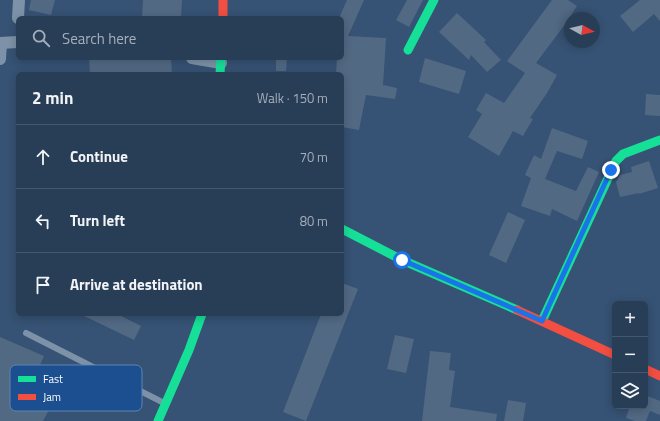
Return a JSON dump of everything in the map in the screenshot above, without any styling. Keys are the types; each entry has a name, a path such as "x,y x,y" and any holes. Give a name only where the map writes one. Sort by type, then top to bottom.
{"street":[{"path":"18,16 19,0"},
{"path":"223,16 224,0"},
{"path":"408,50 434,0"},
{"path":"0,59 0,43 16,42"},
{"path":"200,60 220,65"},
{"path":"542,321 616,161 623,154 660,140"},
{"path":"344,230 402,260 542,321 612,354"},
{"path":"158,421 189,350 201,316"},
{"path":"648,370 660,376"}],"lane":[{"path":"26,333 89,365"},
{"path":"142,392 166,404"}],"building":[{"path":"31,0 55,0 51,15 29,10"},
{"path":"143,0 182,0 181,16 142,16"},
{"path":"347,0 364,0 348,36 386,38 383,85 397,88 395,99 366,95 359,130 344,127 344,72 336,72 337,60 344,60 344,16 340,16"},
{"path":"407,0 423,0 409,27 396,20"},
{"path":"552,0 568,0 577,6 573,12 564,12 564,26 536,63 557,75 530,118 533,119 523,136 513,131 499,156 468,137 482,114 476,110 486,93 504,103 525,73 507,61"},
{"path":"640,0 660,0 660,21 654,14 633,32 620,16"},
{"path":"457,13 486,40 484,42 501,60 487,72 471,55 469,60 439,32"},
{"path":"425,58 466,71 459,94 419,82"},
{"path":"89,60 171,60 172,72 90,72"},
{"path":"276,60 287,60 286,71 276,71"},
{"path":"646,94 660,95 660,116 645,115"},
{"path":"552,128 588,141 582,159 557,151 545,179 576,191 588,167 599,172 577,221 552,209 550,216 521,206 531,178 525,175 534,155 541,159"},
{"path":"649,161 658,188 639,194 620,197 616,182 620,175 632,172 631,167"},
{"path":"508,212 525,220 506,263 489,255"},
{"path":"344,284 358,289 306,421 283,412 320,316 344,316"},
{"path":"84,316 121,316 141,326 134,340"},
{"path":"395,335 414,339 406,373 387,369"},
{"path":"0,337 44,356 40,365 10,365 10,411 48,411 43,421 0,421"},
{"path":"430,351 451,353 449,370 455,371 450,407 497,414 496,421 422,421"},
{"path":"648,396 660,401 660,415 650,411 646,421 635,421 626,418 629,409 648,409"},
{"path":"508,400 526,403 523,421 504,421"}],"traffic: fast":[{"path":"408,50 434,0"},
{"path":"220,72 221,60"},
{"path":"542,321 616,161 623,154 660,140"},
{"path":"344,230 402,260 517,310"},
{"path":"158,421 189,350 201,316"}],"traffic: jam":[{"path":"223,0 223,16"},
{"path":"517,310 612,354"},
{"path":"648,370 660,376"}],"route":[{"path":"402,260 542,321 611,170"}]}
